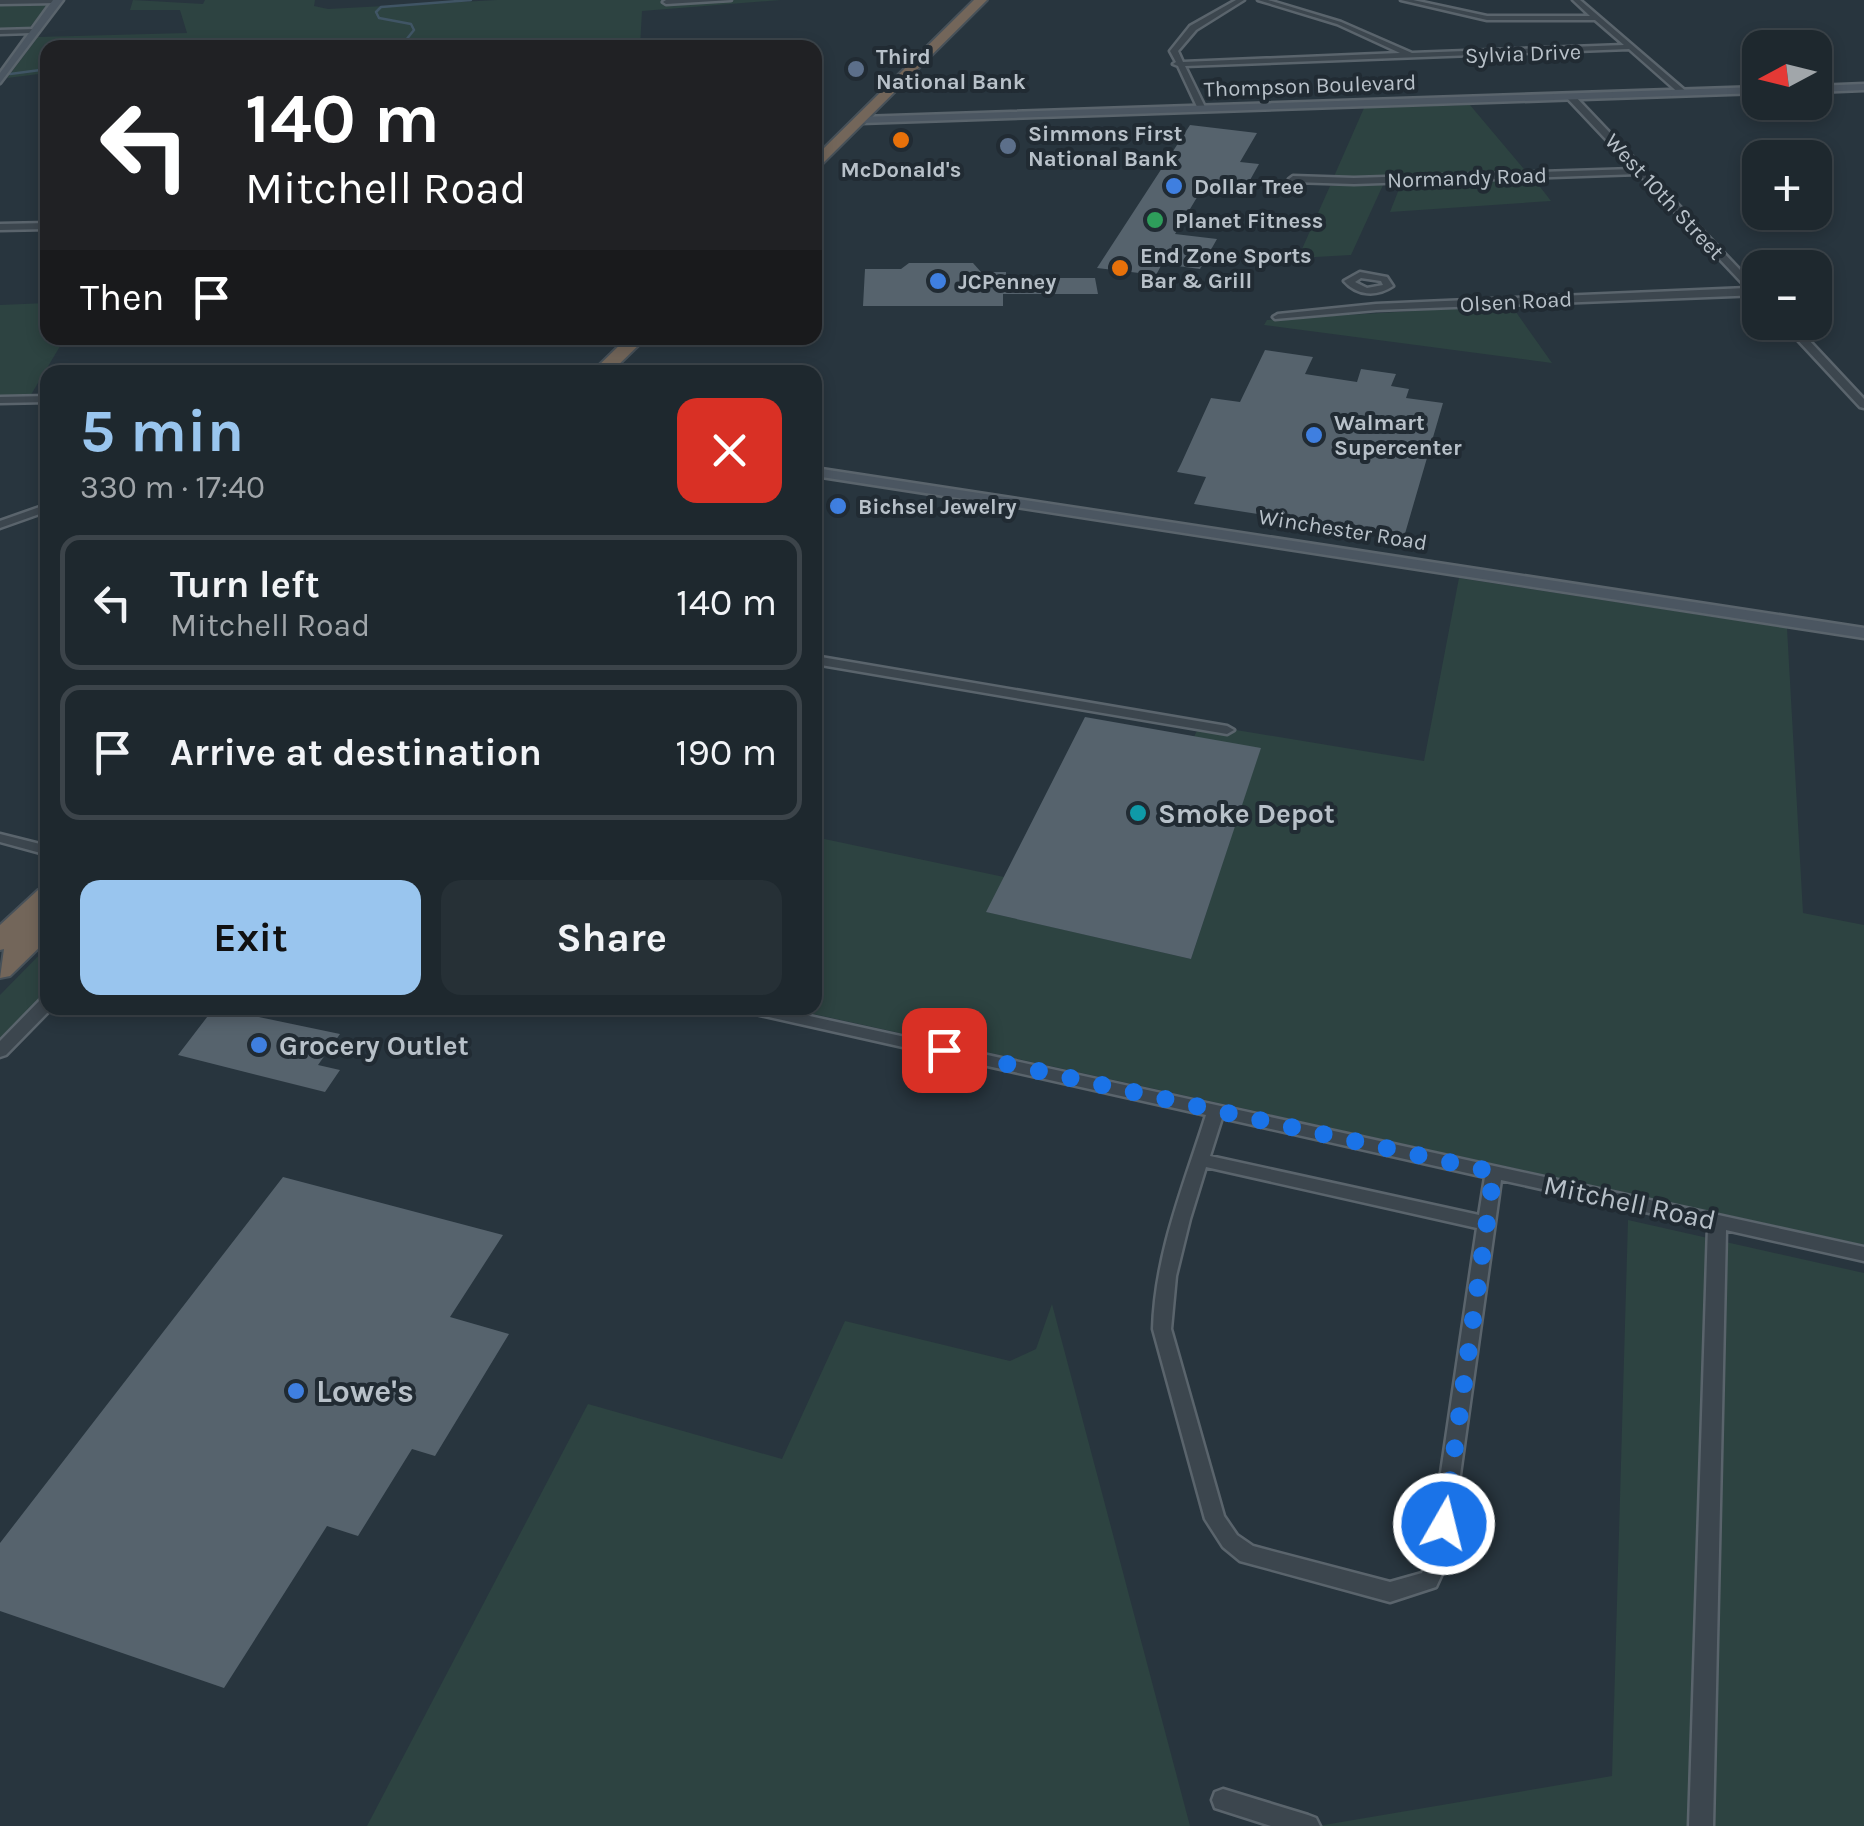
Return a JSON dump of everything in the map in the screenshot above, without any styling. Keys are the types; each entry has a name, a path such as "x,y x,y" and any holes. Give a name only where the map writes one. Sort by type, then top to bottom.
{"highway":[{"path":"822,159 982,0"},
{"path":"608,365 630,345"},
{"path":"0,941 40,904"},
{"path":"0,970 40,930"}],"main road":[{"path":"0,80 58,0"},
{"path":"1832,88 1864,87"},
{"name":"Thompson Boulevard","path":"861,120 1742,91"},
{"name":"Winchester Road","path":"822,473 1864,633"}],"street":[{"path":"0,2 58,0"},
{"path":"666,2 728,0"},
{"path":"1202,108 1177,64 1178,42 1212,14 1241,0"},
{"path":"1261,0 1339,23 1414,57"},
{"path":"1404,0 1487,18 1596,18"},
{"path":"1576,0 1684,93"},
{"path":"0,32 32,31"},
{"name":"Sylvia Drive","path":"1177,64 1628,48"},
{"name":"West 10th Street","path":"1570,96 1742,277"},
{"name":"Normandy Road","path":"1294,179 1354,182 1642,171"},
{"path":"0,227 40,226"},
{"path":"1375,290 1387,307"},
{"name":"Olsen Road","path":"1278,317 1387,307 1742,295"},
{"path":"1803,340 1864,406"},
{"path":"0,400 40,399"},
{"path":"0,525 40,509"},
{"path":"822,661 1227,730"},
{"path":"0,838 40,848"},
{"path":"0,1051 40,1010"},
{"name":"Mitchell Road","path":"783,1015 1864,1254"},
{"path":"1216,1110 1161,1310 1162,1329 1215,1519 1230,1541 1246,1554 1390,1592 1428,1580 1438,1561 1494,1172"},
{"path":"1201,1160 1486,1223"},
{"path":"1701,1826 1717,1221"},
{"path":"1223,1800 1308,1826"}],"green space":[{"path":"133,0 203,4 205,0 315,0 314,6 328,9 497,0 781,0 642,11 640,40 40,40 40,74 7,78 38,37 187,33 180,10 130,10"},
{"path":"50,4 28,29 0,32 0,5"},
{"path":"1470,105 1529,175 1332,181 1364,108"},
{"path":"1534,179 1551,201 1390,212 1401,184"},
{"path":"1383,185 1351,255 1298,258 1330,186"},
{"path":"40,303 40,345 61,345 49,365 40,365 40,380 29,398 0,399 0,305"},
{"path":"1511,305 1552,363 1264,325 1267,320"},
{"path":"1459,578 1787,628 1803,913 1864,925 1864,1245 818,1015 822,1015 822,838 1004,877 987,912 1191,959 1260,749 1194,737 1200,724 1424,761"},
{"path":"40,954 40,1002 0,1044 0,995"},
{"path":"1628,1220 1864,1273 1864,1826 1318,1826 1612,1776"},
{"path":"1052,1304 1190,1826 367,1826 588,1404 782,1459 845,1321 1010,1361 1036,1349"}],"building":[{"path":"1190,125 1257,133 1240,162 1259,164 1245,189 1205,184 1175,234 1217,239 1200,269 1162,264 1156,275 1097,268"},
{"path":"909,263 973,263 981,272 1006,272 1006,278 1095,278 1098,294 1003,294 1003,306 863,306 865,269 901,269"},
{"name":"Walmart Supercenter","path":"1265,350 1313,357 1305,374 1357,382 1361,369 1396,374 1391,386 1409,389 1406,398 1443,403 1404,537 1194,504 1206,477 1177,472 1211,398 1240,402"},
{"name":"Smoke Depot","path":"1085,717 1261,748 1191,959 986,912"},
{"name":"Grocery Outlet","path":"209,1015 249,1015 340,1034 318,1065 340,1070 325,1092 178,1055"},
{"name":"Lowe's","path":"283,1177 503,1235 450,1317 509,1334 435,1456 412,1449 358,1536 327,1526 224,1688 0,1611 0,1543"}],"waterway":[{"path":"406,40 414,30 411,24 379,18 376,12 381,7 471,0"},
{"path":"10,74 40,70"}],"place":[{"name":"Third National Bank","path":"856,69"},
{"name":"McDonald's","path":"901,140"},
{"name":"Simmons First National Bank","path":"1008,146"},
{"name":"Dollar Tree","path":"1174,186"},
{"name":"Planet Fitness","path":"1155,220"},
{"name":"End Zone Sports Bar & Grill","path":"1120,268"},
{"name":"JCPenney","path":"938,281"},
{"name":"Walmart Supercenter","path":"1314,435"},
{"name":"Bichsel Jewelry","path":"838,506"},
{"name":"Smoke Depot","path":"1138,813"},
{"name":"Grocery Outlet","path":"259,1045"},
{"name":"Lowe's","path":"296,1391"}],"route":[{"path":"944,1050 1494,1172 1444,1524"}]}
